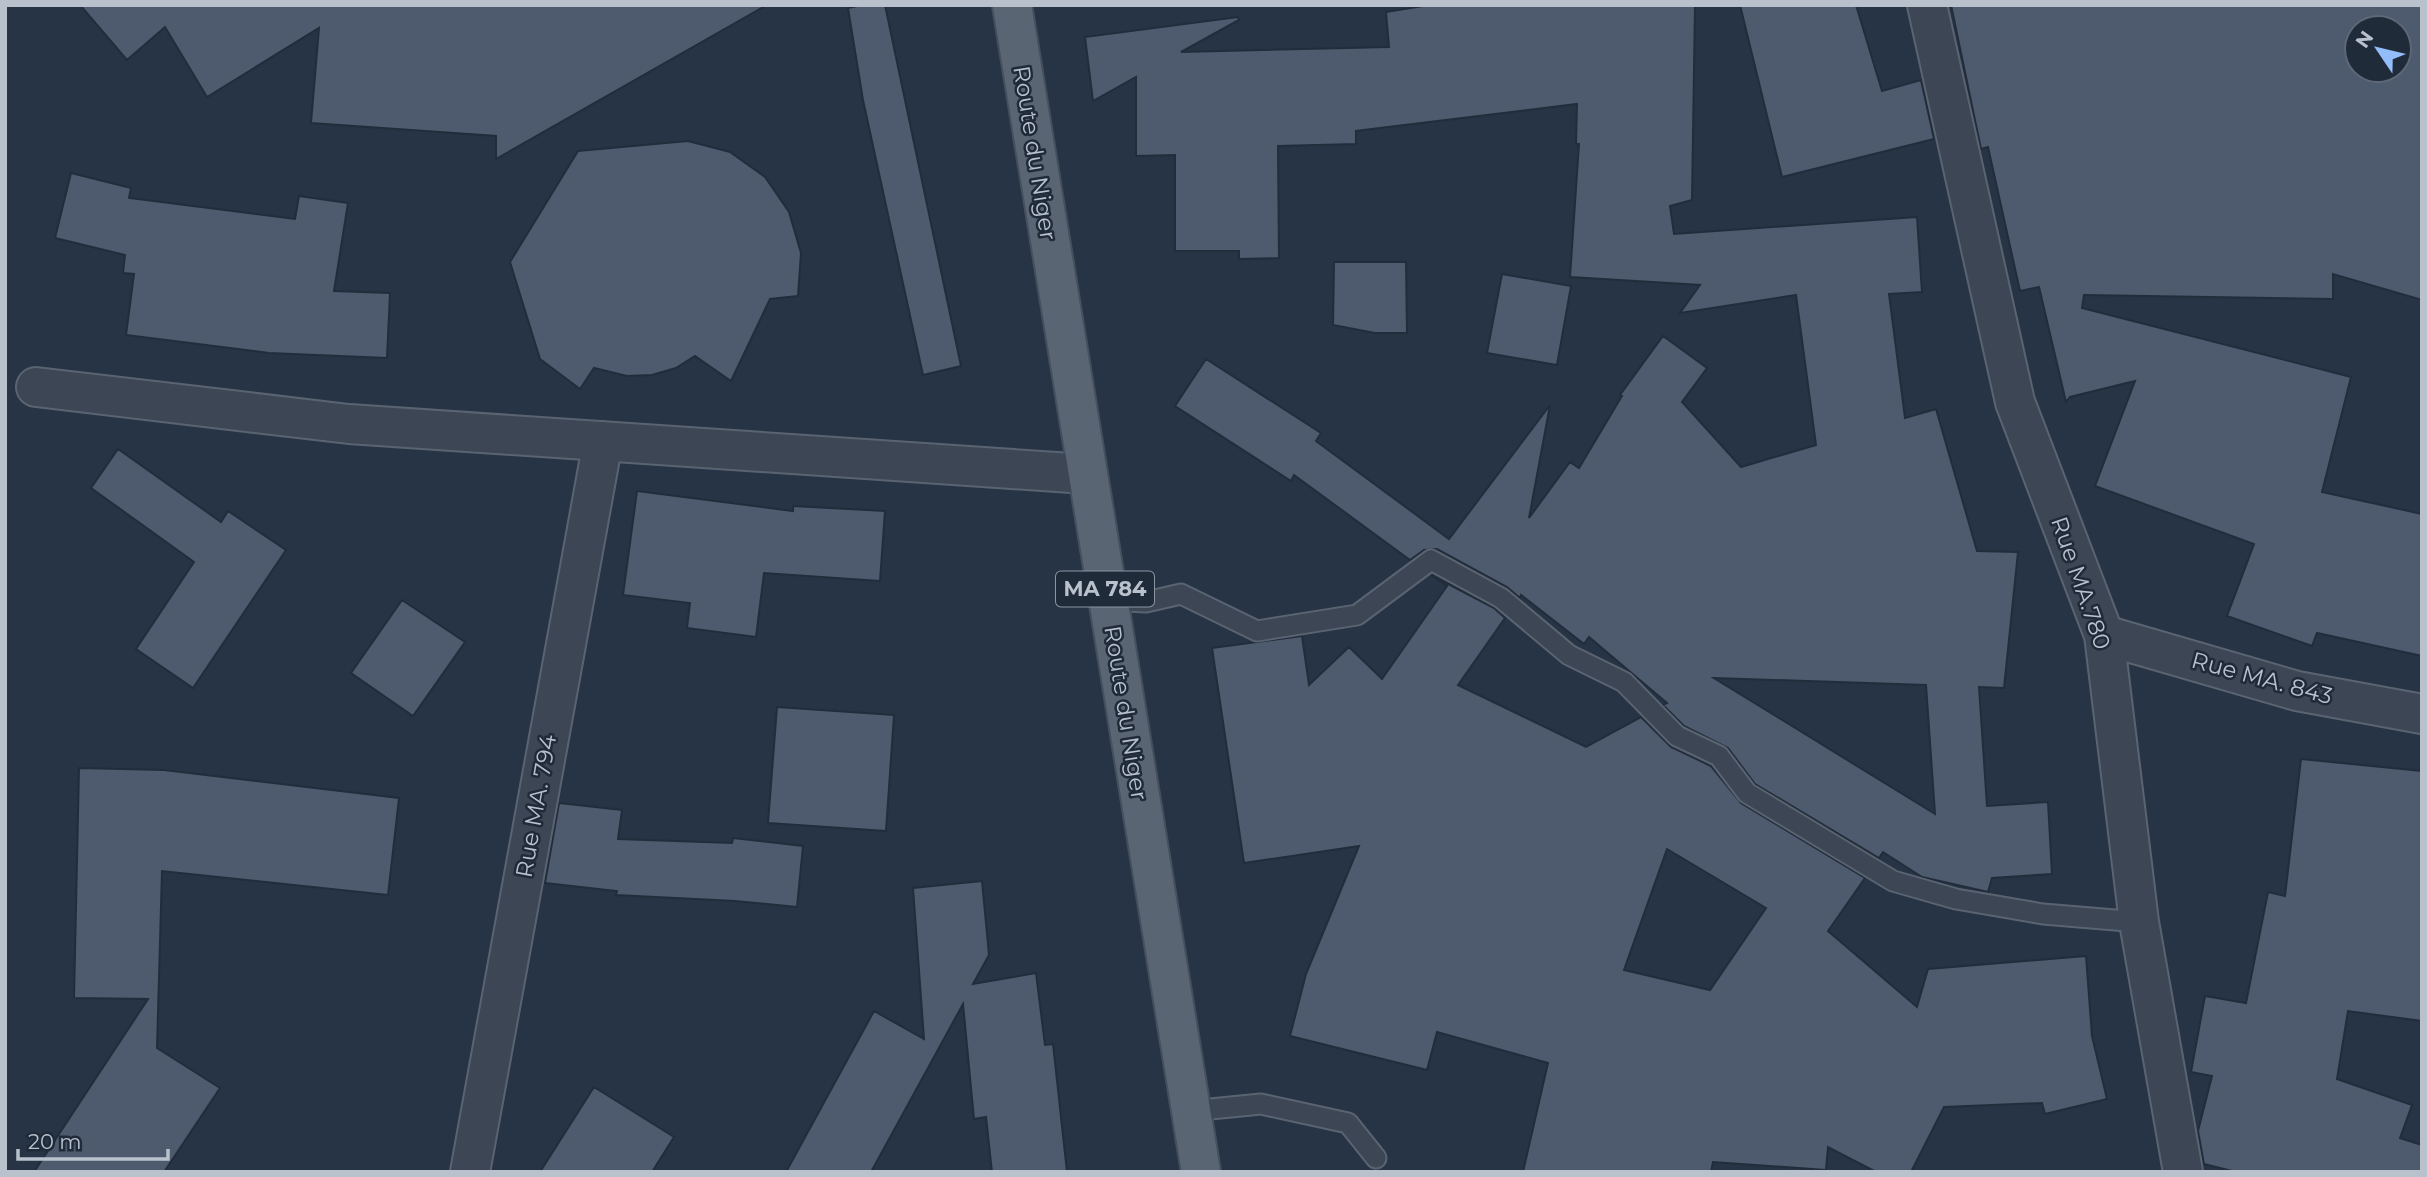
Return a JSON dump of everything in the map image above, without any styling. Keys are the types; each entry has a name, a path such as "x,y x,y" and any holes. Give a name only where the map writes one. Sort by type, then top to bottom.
{"main road":[{"name":"Route du Niger","path":"1012,5 1201,1172"}],"street":[{"name":"Rue MA.780","path":"1927,5 2015,402 2104,635 2139,922 2183,1172"},
{"path":"36,387 349,424 1086,474"},
{"name":"Rue MA. 794","path":"470,1172 603,441"},
{"name":"Rue MA. 843","path":"2104,635 2297,691 2422,713"}],"lane":[{"path":"1107,600 1146,602 1181,594 1257,631 1357,615 1431,560 1501,598 1569,655 1623,682 1677,736 1719,756 1747,793 1893,881 1956,899 2043,914 2139,922"},
{"path":"1190,1111 1261,1104 1348,1123 1376,1158"}],"building":[{"path":"80,5 767,5 496,159 496,136 311,123 319,28 207,97 165,27 127,60"},
{"path":"885,5 961,366 923,375 863,100 848,8"},
{"path":"1429,5 1695,5 1692,200 1670,206 1674,234 1917,217 1922,292 1889,294 1905,418 1936,409 1977,551 2018,552 2004,688 1979,687 1987,806 2048,802 2052,874 1992,878 1988,892 1922,877 1883,852 1879,858 1755,784 1728,748 1684,726 1663,705 1667,703 1589,637 1584,644 1521,595 1520,598 1507,587 1437,549 1424,550 1410,560 1294,475 1291,481 1175,406 1206,359 1321,433 1316,441 1449,539 1550,405 1529,518 1570,462 1579,468 1622,396 1620,395 1663,336 1707,368 1682,402 1741,467 1816,445 1796,295 1680,313 1700,285 1570,277 1579,144 1576,144 1577,104 1356,131 1356,144 1278,146 1279,258 1239,259 1239,251 1175,251 1175,155 1136,156 1136,77 1093,101 1085,37 1238,17 1239,20 1181,52 1389,47 1386,12","holes":["1714,678 1926,685 1935,814"]},
{"path":"1740,5 1856,5 1882,91 1921,80 1934,139 1782,177"},
{"path":"1951,5 2422,5 2422,300 2333,274 2333,299 2084,295 2082,308 2351,377 2322,492 2422,514 2422,656 2317,633 2312,646 2227,616 2254,544 2095,486 2135,381 2070,397 2066,402 2039,287 2020,291 1988,147 1981,149"},
{"path":"688,141 730,152 765,177 789,212 801,253 798,296 770,299 731,381 695,356 676,368 652,375 627,376 594,368 580,389 540,359 510,262 578,151"},
{"path":"71,173 131,188 129,198 295,219 299,196 348,203 334,291 390,293 387,358 269,353 126,335 134,274 123,273 125,255 55,238"},
{"path":"1334,262 1406,262 1407,333 1375,333 1333,325"},
{"path":"1502,274 1571,286 1557,365 1487,353"},
{"path":"118,449 221,522 228,511 286,550 193,688 136,649 194,562 91,488"},
{"path":"637,491 793,511 793,506 885,511 880,581 764,573 756,637 687,628 690,603 623,595"},
{"path":"1431,575 1494,608 1505,618 1458,685 1586,747 1641,717 1671,747 1711,766 1741,803 1865,878 1828,931 1917,1007 1928,969 2086,956 2092,1036 2107,1099 2045,1114 2042,1103 1944,1107 1911,1172 1876,1172 1828,1147 1826,1170 1713,1162 1711,1172 1523,1172 1548,1063 1437,1032 1427,1070 1290,1036 1306,974 1359,846 1244,863 1212,648 1302,636 1309,685 1349,647 1382,679 1447,586","holes":["1667,849 1766,908 1710,990 1624,970"]},
{"path":"402,600 465,642 413,716 351,673"},
{"path":"777,707 894,715 886,831 768,823"},
{"path":"2301,759 2422,771 2422,1021 2348,1011 2337,1079 2412,1105 2400,1138 2422,1145 2422,1172 2236,1172 2204,1164 2198,1131 2212,1076 2191,1072 2205,996 2246,1003 2268,892 2285,896"},
{"path":"79,768 164,770 399,798 388,895 162,871 157,1048 220,1088 164,1172 34,1172 148,999 74,998"},
{"path":"559,803 622,810 618,839 732,843 733,838 803,846 797,907 616,895 617,891 545,883"},
{"path":"982,881 989,955 973,984 1036,973 1045,1045 1053,1044 1067,1172 992,1172 986,1117 974,1119 963,1004 871,1172 786,1172 874,1011 924,1039 913,888"},
{"path":"594,1087 674,1137 652,1172 540,1172"}]}
